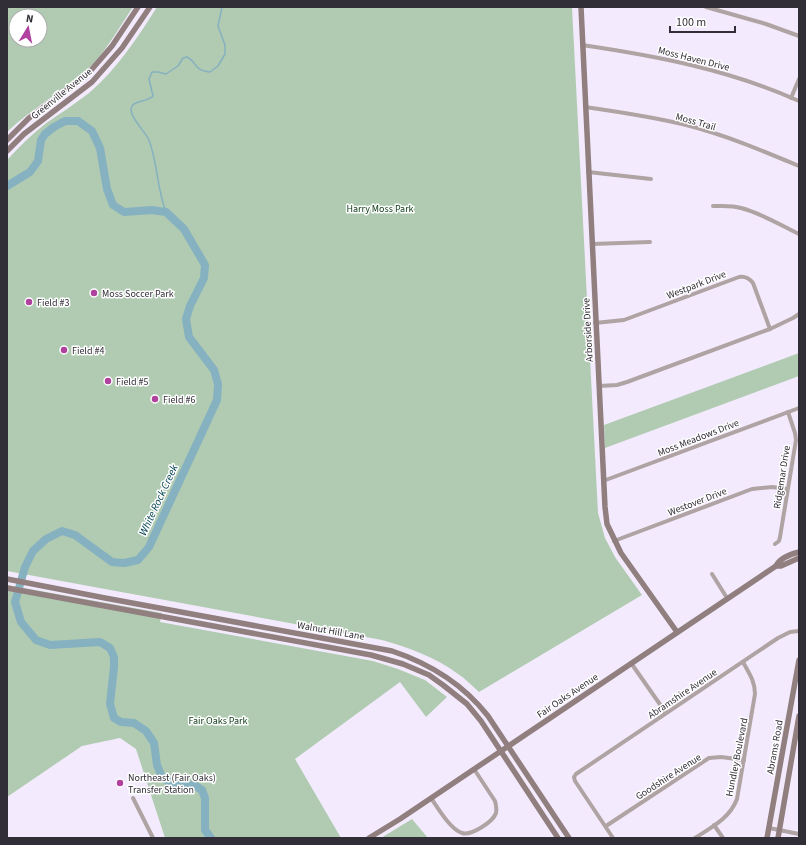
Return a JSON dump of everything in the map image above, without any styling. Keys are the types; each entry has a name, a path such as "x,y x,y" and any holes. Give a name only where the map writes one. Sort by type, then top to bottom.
{"main road":[{"name":"Greenville Avenue","path":"7,140 29,118 86,76 112,46 138,7"},
{"name":"Greenville Avenue","path":"7,151 24,134 92,82 122,48 150,7"},
{"name":"Arborside Drive","path":"581,7 598,386 607,524 621,553 677,632"},
{"name":"Fair Oaks Avenue","path":"369,838 400,819 727,598 776,566 781,566 799,553"},
{"name":"Walnut Hill Lane","path":"7,579 372,647 392,651 417,660 458,685 479,704 568,838"},
{"name":"Walnut Hill Lane","path":"7,588 371,655 429,675 474,712 558,838"},
{"name":"Abrams Road","path":"767,838 797,684 799,660"},
{"name":"Abrams Road","path":"778,838 799,716"}],"street":[{"path":"706,7 766,24 799,36"},
{"name":"Moss Haven Drive","path":"582,46 647,55 693,65 754,83 799,101"},
{"path":"791,98 799,79"},
{"name":"Moss Trail","path":"585,106 628,113 691,127 761,150 799,166"},
{"path":"588,172 650,179"},
{"path":"713,206 731,206 751,211 799,234"},
{"path":"592,244 650,242"},
{"name":"Westpark Drive","path":"596,323 624,320 744,276 753,283 770,329"},
{"path":"598,386 617,385 627,382 770,329 799,314"},
{"name":"Moss Meadows Drive","path":"603,481 799,408"},
{"name":"Ridgemar Drive","path":"775,544 779,541 780,537 796,440 795,432 788,412"},
{"name":"Westover Drive","path":"614,541 752,489 772,487 787,489"},
{"path":"712,574 727,598"},
{"name":"Abramshire Avenue","path":"606,826 575,781 574,777 576,774 785,634 799,631"},
{"name":"Hundley Boulevard","path":"695,838 725,817 734,806 737,798 755,694 753,679 743,662"},
{"path":"631,663 666,713"},
{"name":"Goodshire Avenue","path":"606,826 709,758 721,757 744,760"},
{"path":"431,798 441,813 457,830 468,834 474,832 494,817 497,806 474,769"},
{"path":"133,798 154,838"},
{"path":"714,825 723,838"},
{"path":"606,826 613,838"},
{"path":"769,828 799,834"}],"green space":[{"path":"7,7 133,7 109,44 92,65 7,132"},
{"name":"Harry Moss Park","path":"157,7 572,7 598,513 605,538 615,557 642,595 479,692 461,676 441,663 412,650 382,640 7,571 7,160 40,128 84,97 109,74 142,30"},
{"path":"799,353 799,376 605,448 604,425"},
{"name":"Fair Oaks Park","path":"7,585 162,613 160,622 373,661 425,680 447,697 426,717 400,682 295,759 341,838 165,838 136,749 120,738 82,746 7,797"},
{"path":"412,819 428,838 381,838"}],"waterway":[{"path":"166,212 152,149 147,136 132,114 132,106 153,96 149,79 152,72 166,74 178,66 183,58 187,57 193,61 200,70 210,72 218,66 225,54 225,45 218,26 222,7"},
{"name":"White Rock Creek","path":"7,186 30,172 38,161 41,140 45,134 65,121 78,121 92,131 100,148 107,189 113,205 124,212 152,210 166,212 184,229 205,265 204,278 190,306 186,319 189,337 214,370 218,384 217,400 149,547 138,560 124,563 112,562 75,535 62,531 46,539 33,551 25,567 15,602 21,622 36,640 50,645 100,642 110,648 114,657 110,704 114,718 121,722 134,723 146,731 154,743 157,765 162,777 172,784 194,785 202,790 205,798 205,830 211,838"}],"place":[{"name":"Moss Soccer Park","path":"94,293"},
{"name":"Field #3","path":"29,302"},
{"name":"Field #4","path":"64,350"},
{"name":"Field #5","path":"108,381"},
{"name":"Field #6","path":"155,399"},
{"name":"Northeast (Fair Oaks) Transfer Station","path":"120,783"}]}
